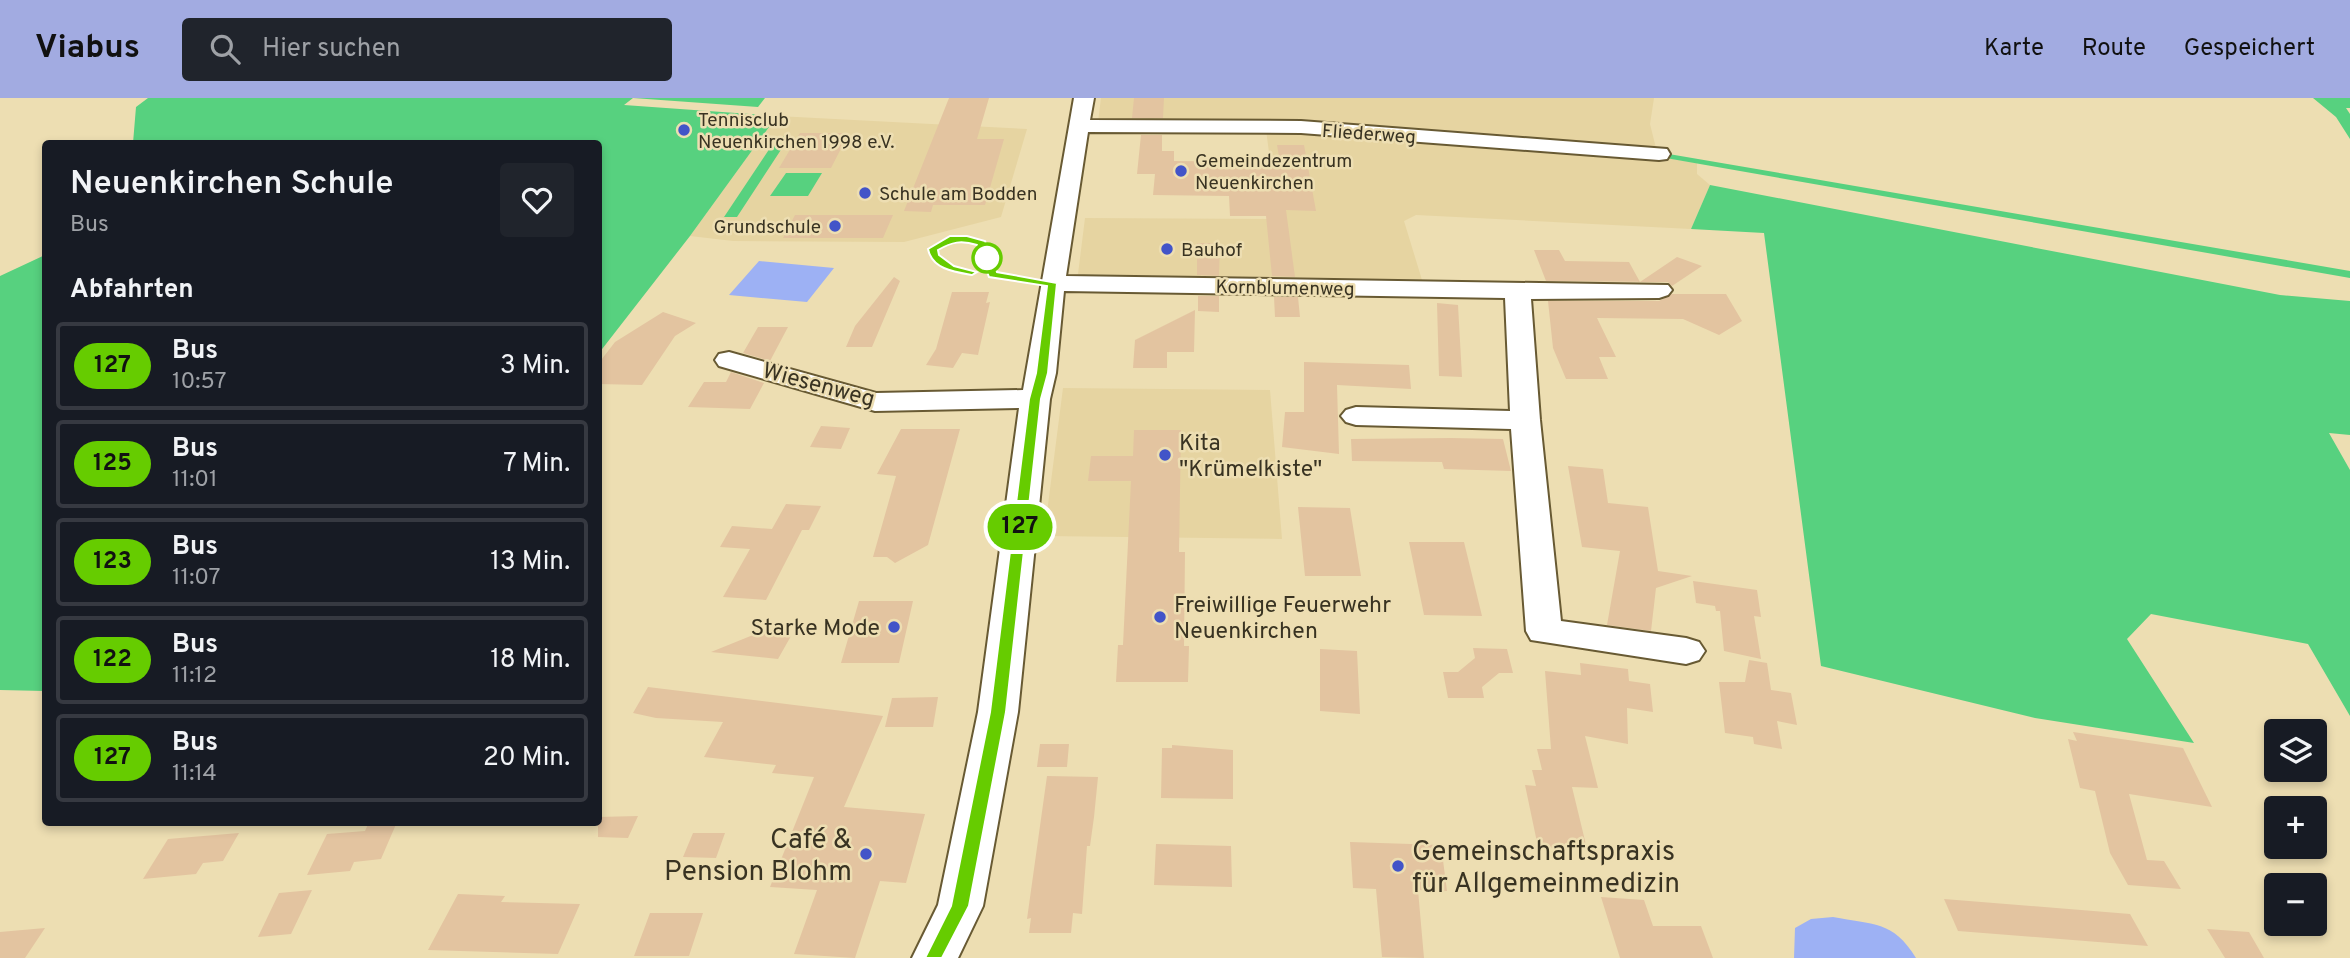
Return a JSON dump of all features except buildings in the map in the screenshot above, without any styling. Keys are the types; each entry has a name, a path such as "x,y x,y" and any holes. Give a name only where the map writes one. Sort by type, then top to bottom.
{"street":[{"path":"935,958 960,906 998,712 1035,399 1042,373 1052,283 1084,98"},
{"name":"Fliederweg","path":"1078,126 1301,127 1659,154"},
{"name":"Kornblumenweg","path":"1052,283 1518,291 1659,290"},
{"path":"1518,291 1525,420 1544,631 1686,652"},
{"name":"Wiesenweg","path":"729,360 875,402 1035,399"},
{"path":"1356,416 1525,420"}],"shaded area":[{"path":"1101,98 1654,98 1650,124 1657,152 1661,157 1697,163 1697,174 1710,185 1691,229 1416,215 1404,221 1422,280 1078,274 1085,218 1278,219 1266,130 1097,130"},
{"name":"Schule am Bodden","path":"777,116 1027,129 1001,217 904,242 733,241 690,236"},
{"name":"Kita \"Krümelkiste\"","path":"1063,388 1270,390 1282,539 1044,536"}],"green space":[{"path":"148,98 633,98 624,105 777,116 690,236 602,349 602,140 133,140 136,107"},
{"path":"633,98 765,98 758,107"},
{"path":"2313,98 2350,98 2350,108 2346,108 2350,114 2350,139 2336,117"},
{"path":"778,136 790,136 737,217 724,217"},
{"path":"1657,152 2350,271 2350,278 1660,157"},
{"path":"786,173 822,173 808,196 770,196"},
{"path":"1710,185 2280,295 2350,301 2350,435 2329,433 2350,470 2350,716 2308,644 2151,614 2127,639 2194,743 2035,718 1821,666 1764,233 1691,229"},
{"path":"42,256 42,691 0,690 0,276"}],"water":[{"path":"759,261 834,268 807,302 729,295"},
{"path":"1833,917 1871,923 1890,930 1916,958 1794,958 1795,928 1811,919"}],"bus line":[{"name":"127","path":"935,958 960,906 998,712 1035,399 1042,373 1052,283 993,275 981,244 967,239 950,239 938,243 933,249 934,257 951,269 972,272"}],"place":[{"name":"Tennisclub Neuenkirchen 1998 e.V.","path":"684,130"},
{"name":"Gemeindezentrum Neuenkirchen","path":"1181,171"},
{"name":"Schule am Bodden","path":"865,193"},
{"name":"Grundschule","path":"835,226"},
{"name":"Bauhof","path":"1167,249"},
{"name":"Kita \"Krümelkiste\"","path":"1165,455"},
{"name":"Freiwillige Feuerwehr Neuenkirchen","path":"1160,617"},
{"name":"Starke Mode","path":"894,627"},
{"name":"Café & Pension Blohm","path":"866,854"},
{"name":"Gemeinschaftspraxis für Allgemeinmedizin","path":"1398,866"}]}
